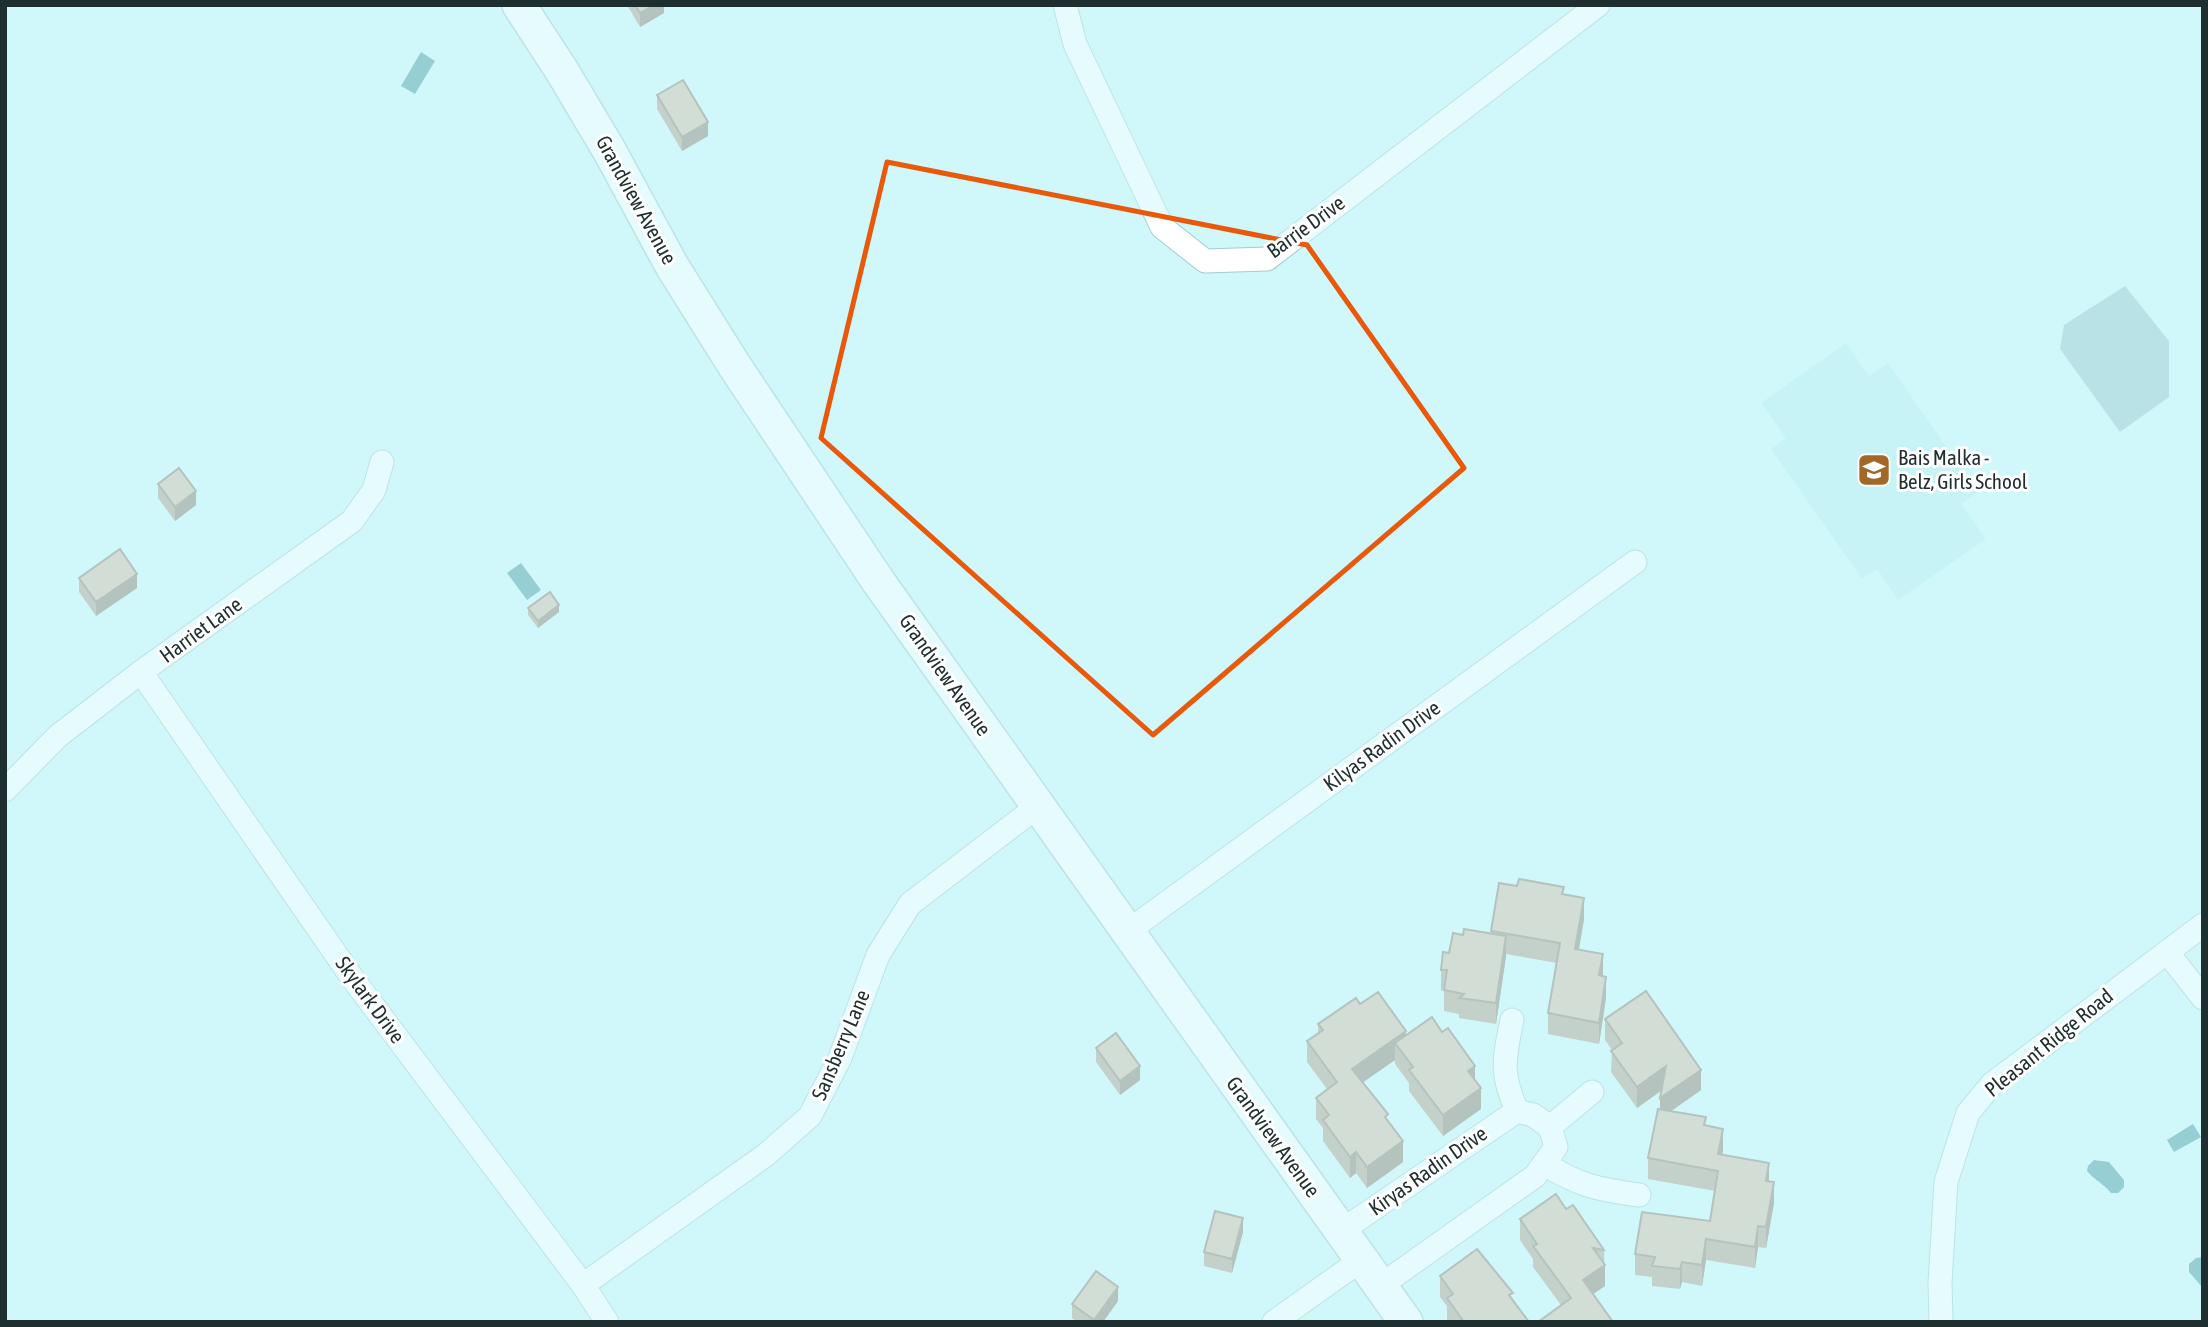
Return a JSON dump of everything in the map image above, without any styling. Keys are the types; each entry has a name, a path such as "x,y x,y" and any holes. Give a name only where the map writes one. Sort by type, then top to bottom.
{"street":[{"name":"Grandview Avenue","path":"519,5 610,150 672,266 734,365 878,581 1406,1322"},
{"name":"Barrie Drive","path":"1065,5 1075,44 1162,227 1205,261 1266,258 1598,5"},
{"name":"Harriet Lane","path":"5,790 58,736 141,672 352,521 374,490 382,462"},
{"name":"Kilyas Radin Drive","path":"1128,931 1635,562"},
{"name":"Skylark Drive","path":"141,672 353,979 583,1285 607,1322"},
{"name":"Sansberry Lane","path":"583,1285 767,1154 810,1116 840,1058 878,955 910,904 1038,806"},
{"name":"Pleasant Ridge Road","path":"1941,1322 1940,1283 1946,1182 1968,1113 1992,1084 2203,925"},
{"path":"2166,952 2203,999"},
{"path":"1274,1322 1371,1273 1535,1176 1556,1147 1550,1127 1533,1115 1517,1111 1505,1083 1504,1061 1511,1020"},
{"path":"1550,1127 1592,1092"},
{"name":"Kiryas Radin Drive","path":"1341,1231 1517,1111"},
{"path":"1544,1164 1571,1180 1592,1188 1639,1195"}],"highlighted area":[{"path":"887,162 1307,245 1464,468 1153,735 821,438"}],"shaded area":[{"path":"421,52 435,61 415,94 401,86"},
{"path":"2125,286 2169,341 2169,397 2120,432 2060,349 2064,325"},
{"name":"Bais Malka - Belz, Girls School","path":"1846,343 1869,376 1888,363 1978,492 1961,504 1986,539 1898,600 1877,569 1862,579 1771,449 1786,438 1761,403"},
{"path":"521,563 541,590 527,600 507,573"},
{"path":"2193,1124 2201,1137 2174,1152 2167,1140"},
{"path":"2094,1160 2109,1162 2124,1180 2124,1187 2118,1193 2111,1193 2087,1171"},
{"path":"2203,1257 2203,1288 2189,1272 2189,1264 2196,1258"}],"building":[{"path":"635,5 654,5 640,13"},
{"path":"683,80 708,122 682,137 657,95"},
{"path":"179,468 196,491 175,507 158,484"},
{"path":"120,549 137,574 96,602 79,578"},
{"path":"550,592 559,605 538,621 528,608"},
{"path":"1519,879 1564,887 1562,894 1584,898 1575,949 1603,954 1599,975 1606,977 1599,1023 1548,1013 1560,943 1491,931 1499,883 1517,886"},
{"path":"1464,929 1506,936 1496,1003 1459,998 1464,994 1444,990 1447,970 1441,970 1443,952 1449,953 1453,933 1463,935"},
{"path":"1646,991 1701,1070 1660,1098 1666,1066 1637,1087 1611,1051 1622,1043 1605,1019"},
{"path":"1378,992 1406,1031 1352,1069 1388,1114 1385,1117 1403,1141 1367,1167 1356,1152 1350,1157 1323,1120 1329,1115 1316,1098 1337,1082 1307,1041 1323,1030 1318,1024 1356,998 1360,1004"},
{"path":"1432,1017 1442,1032 1448,1028 1475,1066 1468,1071 1481,1088 1443,1115 1409,1070 1413,1067 1395,1043"},
{"path":"1116,1033 1140,1066 1120,1081 1096,1048"},
{"path":"1658,1109 1706,1117 1704,1125 1723,1129 1718,1154 1769,1163 1766,1181 1774,1182 1766,1227 1758,1226 1755,1247 1706,1239 1702,1265 1682,1262 1680,1269 1652,1266 1655,1257 1635,1254 1642,1212 1710,1221 1718,1171 1648,1158"},
{"path":"1556,1194 1566,1209 1573,1205 1604,1250 1593,1248 1605,1265 1583,1280 1613,1322 1538,1322 1571,1298 1533,1246 1537,1244 1520,1219"},
{"path":"1215,1211 1243,1218 1232,1259 1204,1252"},
{"path":"1477,1249 1513,1293 1509,1295 1529,1322 1464,1322 1447,1298 1453,1294 1440,1276"},
{"path":"1096,1271 1118,1287 1094,1320 1072,1304"}],"place":[{"name":"Bais Malka - Belz, Girls School","path":"1874,470"}]}
